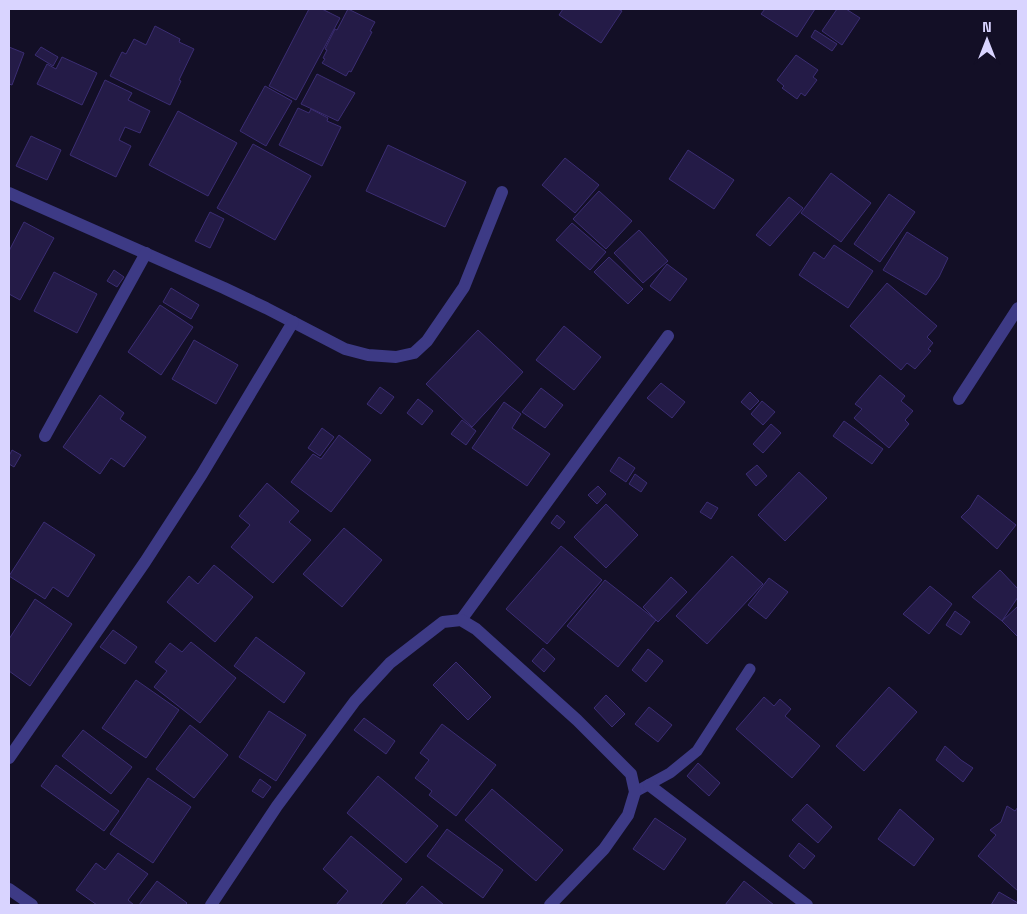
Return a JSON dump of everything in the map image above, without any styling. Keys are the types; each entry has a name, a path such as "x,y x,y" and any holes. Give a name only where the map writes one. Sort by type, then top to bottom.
{"street":[{"path":"9,193 258,304 345,349 368,356 396,357 414,353 427,341 464,287 502,192"},
{"path":"45,436 146,253"},
{"path":"959,399 1018,308"},
{"path":"9,758 145,562 202,474 293,322"},
{"path":"461,620 668,336"},
{"path":"211,905 277,806 355,700 390,663 443,622 461,620 476,628 584,727 631,774 635,792 628,815 604,849 550,905"},
{"path":"649,784 807,905"},
{"path":"9,888 32,905"}],"lane":[{"path":"635,792 670,773 697,751 750,669"}],"building":[{"path":"309,9 322,9 340,18 296,100 269,86"},
{"path":"348,9 375,22 370,31 372,32 351,72 349,71 346,76 322,63 327,50 325,49"},
{"path":"563,9 618,9 622,11 601,43 559,15"},
{"path":"765,9 815,9 797,37 761,14"},
{"path":"837,9 846,9 860,18 842,45 822,31"},
{"path":"155,26 180,39 179,42 194,49 179,80 181,81 170,105 110,76 122,52 126,54 134,39 146,45"},
{"path":"815,30 837,44 832,51 811,37"},
{"path":"9,47 24,53 12,85 9,84"},
{"path":"41,47 58,57 53,66 35,55"},
{"path":"796,55 818,70 813,77 817,80 805,96 801,93 797,99 782,88 784,86 777,80"},
{"path":"62,57 97,73 82,105 37,84 47,64 56,69"},
{"path":"317,74 355,93 338,121 301,104"},
{"path":"105,80 132,93 128,100 150,111 140,133 125,127 119,140 131,146 116,177 70,155"},
{"path":"265,86 292,101 266,146 240,131"},
{"path":"298,108 309,113 311,109 328,118 327,121 341,127 322,166 279,145"},
{"path":"178,111 237,143 208,196 149,165"},
{"path":"31,136 61,150 47,180 16,166"},
{"path":"253,144 311,176 275,240 217,208"},
{"path":"388,145 466,182 445,227 366,191"},
{"path":"688,150 734,180 714,209 669,179"},
{"path":"565,158 599,185 575,213 542,185"},
{"path":"831,173 871,203 841,242 801,213"},
{"path":"599,191 632,221 606,249 573,219"},
{"path":"889,194 915,212 880,262 854,244"},
{"path":"789,197 803,208 770,246 756,235"},
{"path":"210,212 224,219 210,248 195,241"},
{"path":"24,222 54,238 20,300 9,294 9,251"},
{"path":"572,223 606,252 590,270 556,240"},
{"path":"639,230 668,261 643,283 614,253"},
{"path":"907,232 948,258 939,277 926,295 883,270"},
{"path":"834,245 873,271 848,308 799,275 814,252 824,259"},
{"path":"609,257 643,289 628,304 594,272"},
{"path":"667,264 687,279 670,301 650,286"},
{"path":"114,270 124,277 117,287 107,281"},
{"path":"54,272 97,294 77,333 34,311"},
{"path":"887,283 937,326 927,337 933,343 928,349 931,351 915,369 907,363 901,370 850,326"},
{"path":"171,288 199,305 191,319 163,302"},
{"path":"160,305 193,327 161,375 128,352"},
{"path":"564,326 601,357 574,390 536,360"},
{"path":"478,330 523,372 472,427 426,384"},
{"path":"194,340 238,365 216,404 172,379"},
{"path":"880,375 905,396 901,401 913,411 905,420 909,424 889,448 854,418 862,409 855,404"},
{"path":"661,383 685,402 672,418 647,398"},
{"path":"380,387 394,397 381,414 367,404"},
{"path":"541,388 563,405 545,428 522,412"},
{"path":"750,392 759,401 750,410 741,402"},
{"path":"100,395 124,413 120,419 146,437 124,467 111,458 100,474 63,447"},
{"path":"418,399 433,411 422,425 407,413"},
{"path":"762,401 775,412 763,425 751,414"},
{"path":"504,402 521,414 512,428 550,454 527,486 472,448"},
{"path":"462,420 476,431 466,445 451,434"},
{"path":"844,421 883,449 872,464 833,436"},
{"path":"771,424 781,433 763,453 753,444"},
{"path":"322,428 334,437 320,456 308,448"},
{"path":"339,435 371,460 331,512 291,482 313,454 321,459"},
{"path":"12,450 21,455 14,467 9,464 9,456"},
{"path":"619,457 635,468 626,482 610,471"},
{"path":"757,465 767,476 756,486 746,474"},
{"path":"799,472 827,498 785,541 758,515"},
{"path":"635,474 647,483 641,492 629,484"},
{"path":"267,483 299,511 289,522 311,540 273,583 231,547 250,525 239,516"},
{"path":"598,486 606,494 597,504 588,495"},
{"path":"978,495 1016,525 997,549 961,517 970,508"},
{"path":"707,502 718,508 711,519 700,512"},
{"path":"606,504 638,535 606,568 574,537"},
{"path":"557,515 565,522 559,529 551,523"},
{"path":"44,522 95,555 68,597 53,587 45,599 9,576"},
{"path":"344,528 382,560 342,607 303,574"},
{"path":"561,546 602,580 547,644 506,609"},
{"path":"732,556 763,584 707,644 676,616"},
{"path":"214,565 253,597 215,642 167,602 189,576 198,584"},
{"path":"1000,570 1018,589 1018,597 1002,621 972,597"},
{"path":"671,577 687,592 658,622 643,607"},
{"path":"769,578 788,592 766,619 748,605"},
{"path":"605,580 656,620 618,667 567,626"},
{"path":"930,586 952,604 929,634 903,614"},
{"path":"35,599 72,624 30,686 9,671 9,639"},
{"path":"1018,607 1018,637 1002,621"},
{"path":"955,611 970,622 961,635 946,625"},
{"path":"113,630 137,647 125,664 100,647"},
{"path":"256,637 305,673 284,703 234,666"},
{"path":"191,642 236,678 200,723 154,687 167,671 155,662 170,643 182,652"},
{"path":"543,648 555,659 544,672 532,661"},
{"path":"648,649 663,661 646,682 632,670"},
{"path":"456,662 491,697 468,720 433,685"},
{"path":"136,680 179,710 146,758 102,728"},
{"path":"889,687 917,712 864,771 836,746"},
{"path":"606,695 625,714 612,727 594,708"},
{"path":"764,697 774,706 780,699 791,709 785,716 820,746 792,778 736,729"},
{"path":"649,707 672,725 658,742 635,724"},
{"path":"269,711 306,735 276,781 239,757"},
{"path":"364,718 395,741 386,754 354,730"},
{"path":"442,724 496,765 456,816 429,795 432,791 415,778 429,760 420,753"},
{"path":"190,725 228,755 194,798 156,769"},
{"path":"83,730 132,767 111,794 62,756"},
{"path":"945,746 973,768 963,782 936,760"},
{"path":"698,763 720,783 709,796 687,776"},
{"path":"56,765 119,811 104,831 41,786"},
{"path":"378,776 438,826 406,863 347,813"},
{"path":"148,778 191,807 153,863 110,834"},
{"path":"260,779 271,787 263,798 252,791"},
{"path":"492,789 563,850 536,881 465,820"},
{"path":"807,804 832,827 818,843 792,820"},
{"path":"1007,806 1015,811 1018,807 1018,891 978,856 996,835 990,830 1001,822"},
{"path":"900,809 934,839 914,866 878,839"},
{"path":"655,818 686,839 664,870 633,849"},
{"path":"447,829 503,870 483,898 427,856"},
{"path":"351,836 402,879 380,905 336,905 348,891 323,869"},
{"path":"799,843 815,856 804,869 789,856"},
{"path":"118,853 148,874 128,900 134,905 97,905 76,890 96,863 105,870"},
{"path":"157,881 187,903 185,905 139,905"},
{"path":"744,881 774,905 725,905"},
{"path":"422,886 444,905 405,905"},
{"path":"999,892 1018,903 1018,905 991,905"}]}
